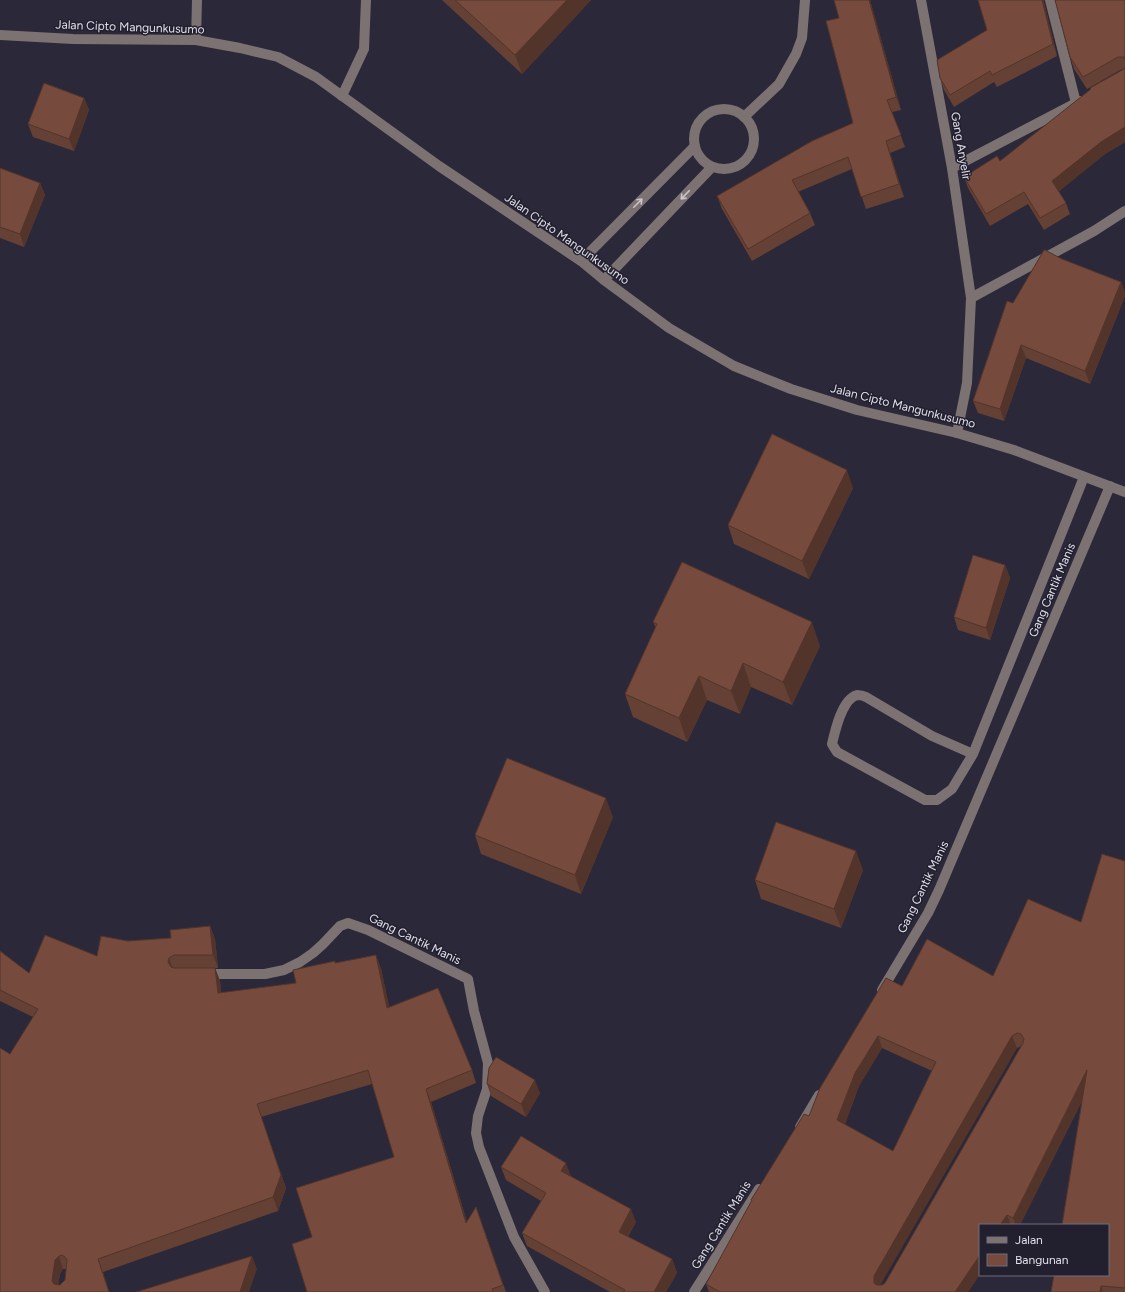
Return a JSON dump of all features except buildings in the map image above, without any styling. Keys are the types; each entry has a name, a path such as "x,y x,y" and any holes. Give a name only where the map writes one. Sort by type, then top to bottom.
{"street":[{"path":"196,40 197,0"},
{"path":"342,96 364,48 366,0"},
{"path":"744,117 779,84 796,54 802,38 805,0"},
{"name":"Gang Anyelir","path":"921,0 952,168 971,298 967,383 957,433"},
{"path":"1050,0 1076,103"},
{"name":"Jalan Cipto Mangunkusumo","path":"0,36 73,39 196,40 278,57 316,77 440,166 581,261 669,328 734,366 791,389 857,410 957,433 1014,450 1125,492"},
{"path":"952,168 1088,96"},
{"path":"727,109 744,117 750,124 753,133 754,142 752,151 747,159 740,165 730,168 721,169 712,167 704,162 698,155 695,146 694,137 696,128 701,120 708,114 717,110 727,109"},
{"path":"581,261 695,146"},
{"path":"604,280 712,167"},
{"path":"971,298 1094,231 1125,211"},
{"path":"973,754 932,736 866,697 858,695 849,700 843,710 832,744 837,752 925,800 937,800 952,789 973,754 1084,476"},
{"name":"Gang Cantik Manis","path":"877,999 928,913 939,890 1110,486"},
{"name":"Gang Cantik Manis","path":"195,974 265,974 284,970 313,953 340,926 348,923 363,928 468,979 474,1012 488,1063 488,1089 478,1116 476,1127 479,1147 514,1237 545,1292"},
{"path":"796,1133 825,1086"},
{"name":"Gang Cantik Manis","path":"698,1291 762,1183"}]}
